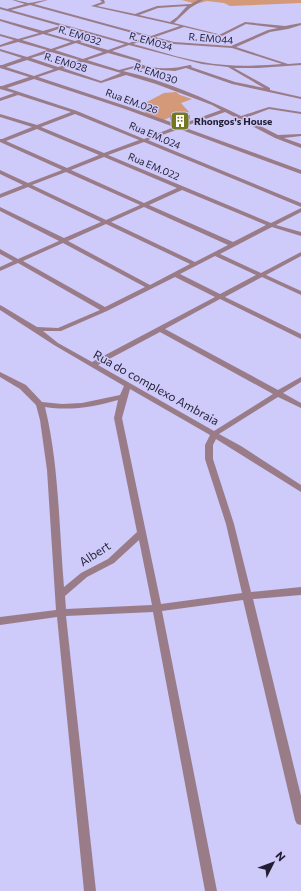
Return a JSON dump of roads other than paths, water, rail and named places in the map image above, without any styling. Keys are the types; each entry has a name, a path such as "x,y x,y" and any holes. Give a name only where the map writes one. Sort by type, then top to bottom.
{"street":[{"name":"R. EM044","path":"14,0 174,43 232,47 289,65"},
{"path":"0,11 46,0"},
{"path":"102,0 104,2 93,6 171,23 220,36 245,23 288,28"},
{"path":"171,23 180,18 184,10 201,0"},
{"path":"136,15 157,7 191,5"},
{"name":"R. EM034","path":"0,8 168,55 202,62 227,66 258,67 301,64"},
{"path":"45,12 52,10"},
{"path":"24,19 38,14"},
{"path":"0,46 84,19"},
{"name":"R. EM032","path":"0,20 140,61 137,64 147,68"},
{"path":"0,26 17,21"},
{"path":"232,47 269,31 301,24"},
{"path":"1,87 33,78 152,36 183,27"},
{"path":"110,30 117,28"},
{"path":"1,67 103,33"},
{"name":"R. EM030","path":"0,35 158,83 214,104 277,137 301,146"},
{"name":"R. EM028","path":"0,50 103,82 126,73"},
{"path":"119,71 134,67 175,70 202,62"},
{"path":"227,66 261,84 265,89"},
{"name":"Rua EM.026","path":"1,67 120,106 301,172"},
{"path":"186,67 224,80 301,98"},
{"name":"Rua EM.024","path":"1,87 75,112 301,206"},
{"path":"0,100 18,93"},
{"path":"241,118 269,108 301,113"},
{"path":"0,196 225,110"},
{"path":"1,141 75,112"},
{"name":"Rua EM.022","path":"0,115 37,127 270,225 301,234"},
{"path":"277,137 301,135"},
{"path":"1,141 232,244"},
{"path":"0,172 195,264"},
{"path":"0,270 182,188"},
{"path":"0,209 64,241 149,287"},
{"path":"35,329 59,330 105,310 301,210"},
{"path":"0,250 105,310"},
{"path":"215,254 301,293"},
{"path":"92,365 301,254"},
{"path":"174,274 301,337"},
{"name":"Rua do complexo Ambraia","path":"0,307 56,344 127,386 214,434 301,490"},
{"path":"0,315 12,314"},
{"path":"160,329 301,406"},
{"path":"56,344 59,330"},
{"path":"0,374 24,387 40,404 44,420 51,470 61,613 90,891"},
{"path":"301,379 214,434 209,445 210,459 230,524 301,820"},
{"path":"127,386 118,418 157,608 211,891"},
{"path":"40,404 62,408 93,405 123,397"},
{"name":"Albert","path":"60,595 84,575 112,561 142,532"},
{"path":"0,621 61,613 157,608 247,596 301,591"}],"place":[{"name":"Rhongos's House","path":"180,121"}]}
